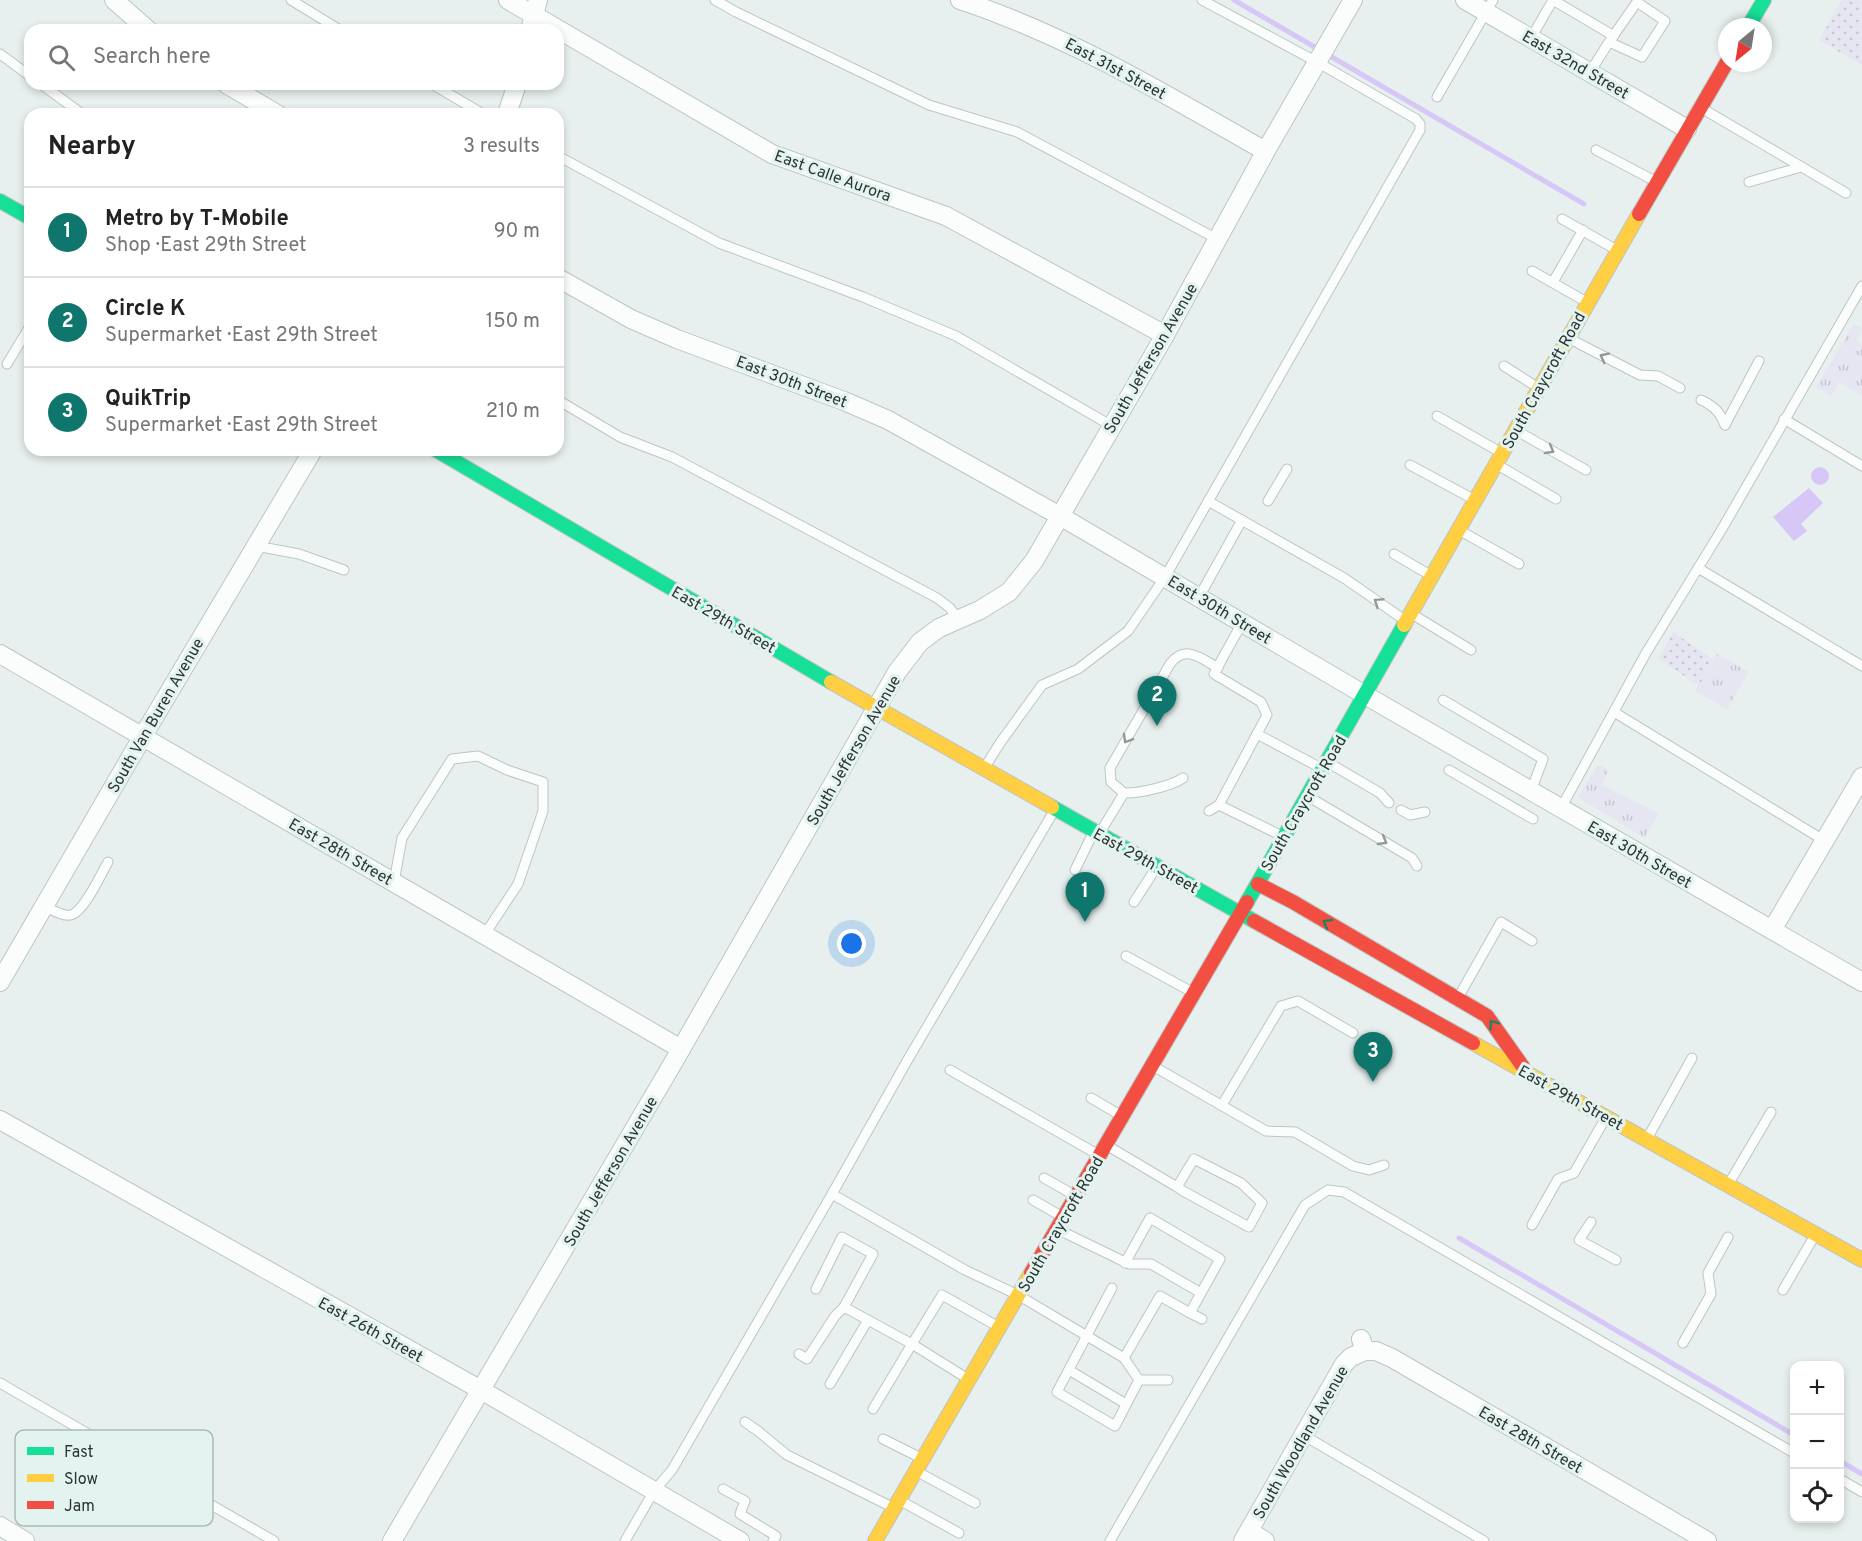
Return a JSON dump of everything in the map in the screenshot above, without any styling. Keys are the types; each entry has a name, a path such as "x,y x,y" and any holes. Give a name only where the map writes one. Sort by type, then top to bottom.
{"street":[{"path":"114,0 141,24"},
{"name":"East Calle Aurora","path":"508,0 549,24"},
{"name":"East 31st Street","path":"960,0 1032,27 1117,67 1265,151"},
{"name":"South Jefferson Avenue","path":"392,1541 681,1049 897,672 920,642 939,628 980,610 1009,592 1034,561 1165,335 1265,151 1353,0"},
{"name":"East 32nd Street","path":"1465,0 1490,6 1531,38 1687,129"},
{"path":"1753,18 1764,0"},
{"name":"East Calle Aurora","path":"564,33 772,154 946,216 1165,335"},
{"name":"South Craycroft Road","path":"874,1541 1258,884 1515,429 1721,72"},
{"path":"236,90 267,108"},
{"path":"509,108 515,90"},
{"path":"0,201 24,215"},
{"name":"East 30th Street","path":"564,281 631,319 677,339 888,420 1060,516 1862,982"},
{"name":"South Van Buren Avenue","path":"0,982 309,456"},
{"name":"East 29th Street","path":"446,456 876,709 1646,1140 1861,1257"},
{"name":"East 28th Street","path":"0,654 681,1049"},
{"path":"1773,930 1862,777"},
{"path":"1258,884 1293,902 1487,1016 1527,1072"},
{"name":"East 26th Street","path":"0,1120 481,1390 733,1539"},
{"name":"East 28th Street","path":"1363,1345 1392,1358 1707,1541"},
{"name":"South Woodland Avenue","path":"1246,1536 1344,1364 1363,1345"},
{"path":"0,1526 25,1541"},
{"path":"1246,1536 1265,1541"}],"lane":[{"path":"291,0 330,24"},
{"path":"715,0 929,105 1017,132 1217,239"},
{"path":"984,769 1000,742 1042,685 1078,669 1128,631 1165,577 1420,130 1420,124 1416,119 1202,0"},
{"path":"1531,38 1553,0 1612,39 1642,57 1665,21 1637,2 1612,39 1590,72"},
{"path":"1437,97 1490,6"},
{"path":"0,54 24,72"},
{"path":"49,90 74,108"},
{"path":"442,90 473,108"},
{"path":"1700,107 1846,193"},
{"path":"1596,150 1657,183"},
{"path":"564,159 719,243 863,297 956,336 1112,426"},
{"path":"1749,182 1801,167"},
{"path":"1562,219 1618,251"},
{"path":"1553,282 1584,230"},
{"path":"1532,271 1587,303"},
{"path":"1561,808 1646,653 1862,286"},
{"path":"8,364 24,336"},
{"path":"1568,338 1641,375 1658,376 1680,388"},
{"path":"1701,399 1721,414 1725,425 1759,361"},
{"path":"1504,366 1539,389"},
{"path":"564,404 620,437 672,457 937,598 950,608 958,620"},
{"path":"1437,416 1556,499"},
{"path":"1784,419 1862,465"},
{"path":"1515,429 1586,470"},
{"path":"1410,465 1475,501"},
{"path":"1268,501 1287,469"},
{"path":"1208,501 1344,578 1409,618 1471,650"},
{"path":"1199,597 1242,520"},
{"path":"1459,530 1519,564"},
{"path":"256,546 299,554 344,570"},
{"path":"1394,554 1432,576"},
{"path":"1698,568 1862,666"},
{"path":"1215,673 1242,623"},
{"path":"1183,778 1163,786 1124,793 1111,782 1110,768 1174,658 1183,653 1194,653 1215,673 1261,702 1267,715 1219,805 1209,811"},
{"path":"1443,700 1544,759 1531,791"},
{"path":"1614,712 1825,841"},
{"path":"1257,734 1327,762 1384,789"},
{"path":"394,882 402,838 452,759 478,756 507,770 543,782 543,810 518,884 485,934"},
{"path":"1327,762 1380,794 1389,803"},
{"path":"1449,770 1533,819"},
{"path":"1075,870 1097,832 1124,793"},
{"path":"1307,796 1412,858 1417,866"},
{"path":"1219,805 1284,837"},
{"path":"625,1541 654,1491 672,1470 1055,809"},
{"path":"1401,810 1410,815 1425,812"},
{"path":"44,906 67,916 73,915 81,909 108,862"},
{"path":"1134,902 1157,866"},
{"path":"1457,998 1501,922 1532,941"},
{"path":"1126,956 1195,993"},
{"path":"1222,1105 1281,1005 1298,1001 1353,1033"},
{"path":"1646,1140 1692,1058"},
{"path":"1152,1065 1266,1131 1295,1132 1353,1166 1369,1170 1384,1165"},
{"path":"951,1070 1177,1187 1249,1227 1262,1203 1241,1183 1194,1159 1177,1187"},
{"path":"1092,1098 1122,1116"},
{"path":"1727,1185 1771,1112"},
{"path":"1532,1225 1558,1179 1574,1173 1606,1117"},
{"path":"1044,1178 1076,1196"},
{"path":"1110,1541 1305,1205 1328,1190 1344,1192 1790,1451"},
{"path":"832,1194 965,1270 1018,1294 1124,1358 1139,1380"},
{"path":"1033,1200 1060,1223 1125,1263 1151,1264 1201,1293"},
{"path":"1125,1263 1150,1218 1220,1259 1190,1312"},
{"path":"1592,1222 1579,1240 1616,1260"},
{"path":"1784,1290 1815,1234"},
{"path":"799,1354 807,1359 835,1316 844,1307 873,1254 842,1237 816,1289"},
{"path":"1683,1343 1711,1294 1708,1273 1728,1237"},
{"path":"1112,1288 1057,1392 1115,1426 1139,1380"},
{"path":"873,1409 942,1294 999,1328"},
{"path":"1124,1358 1160,1296 1202,1319"},
{"path":"844,1307 912,1344 969,1379"},
{"path":"830,1384 868,1320"},
{"path":"1069,1370 1126,1404"},
{"path":"1139,1380 1168,1380"},
{"path":"0,1383 82,1430"},
{"path":"745,1422 787,1455 958,1533"},
{"path":"1303,1435 1484,1541"},
{"path":"883,1439 975,1503"},
{"path":"1844,1482 1862,1492"},
{"path":"723,1489 745,1501 740,1514 777,1536 773,1541"},
{"path":"213,1506 274,1541"}],"green space":[{"path":"1842,0 1862,0 1862,65 1819,40"},
{"path":"1854,324 1862,329 1857,341 1862,344 1862,395 1839,382 1831,396 1816,387"},
{"path":"1673,632 1713,659 1699,686 1659,659"},
{"path":"1717,654 1749,672 1727,709 1695,691"},
{"path":"1598,765 1609,770 1601,784 1659,814 1644,838 1578,797"}],"shaded area":[{"path":"1820,467 1826,470 1829,476 1826,482 1820,485 1814,482 1811,476 1814,470"},
{"path":"1809,488 1823,503 1801,524 1807,531 1794,541 1773,517"}],"waterway":[{"path":"1234,0 1584,204"},
{"path":"1459,1238 1790,1433"},
{"path":"1844,1463 1862,1474"}],"traffic: fast":[{"path":"1753,18 1764,0"},
{"path":"0,201 24,215"},
{"path":"446,456 831,682"},
{"path":"1247,902 1404,625"},
{"path":"1052,807 1254,921"}],"traffic: slow":[{"path":"1404,625 1639,214"},
{"path":"831,682 1052,807"},
{"path":"1473,1043 1862,1260"},
{"path":"875,1541 1031,1273"}],"traffic: jam":[{"path":"1639,214 1721,72"},
{"path":"1258,884 1293,902 1487,1016 1523,1067"},
{"path":"1031,1273 1247,902"},
{"path":"1254,921 1473,1043"}],"place":[{"name":"Circle K","path":"1157,726"},
{"name":"Metro by T-Mobile","path":"1085,922"},
{"name":"QuikTrip","path":"1373,1082"}]}
